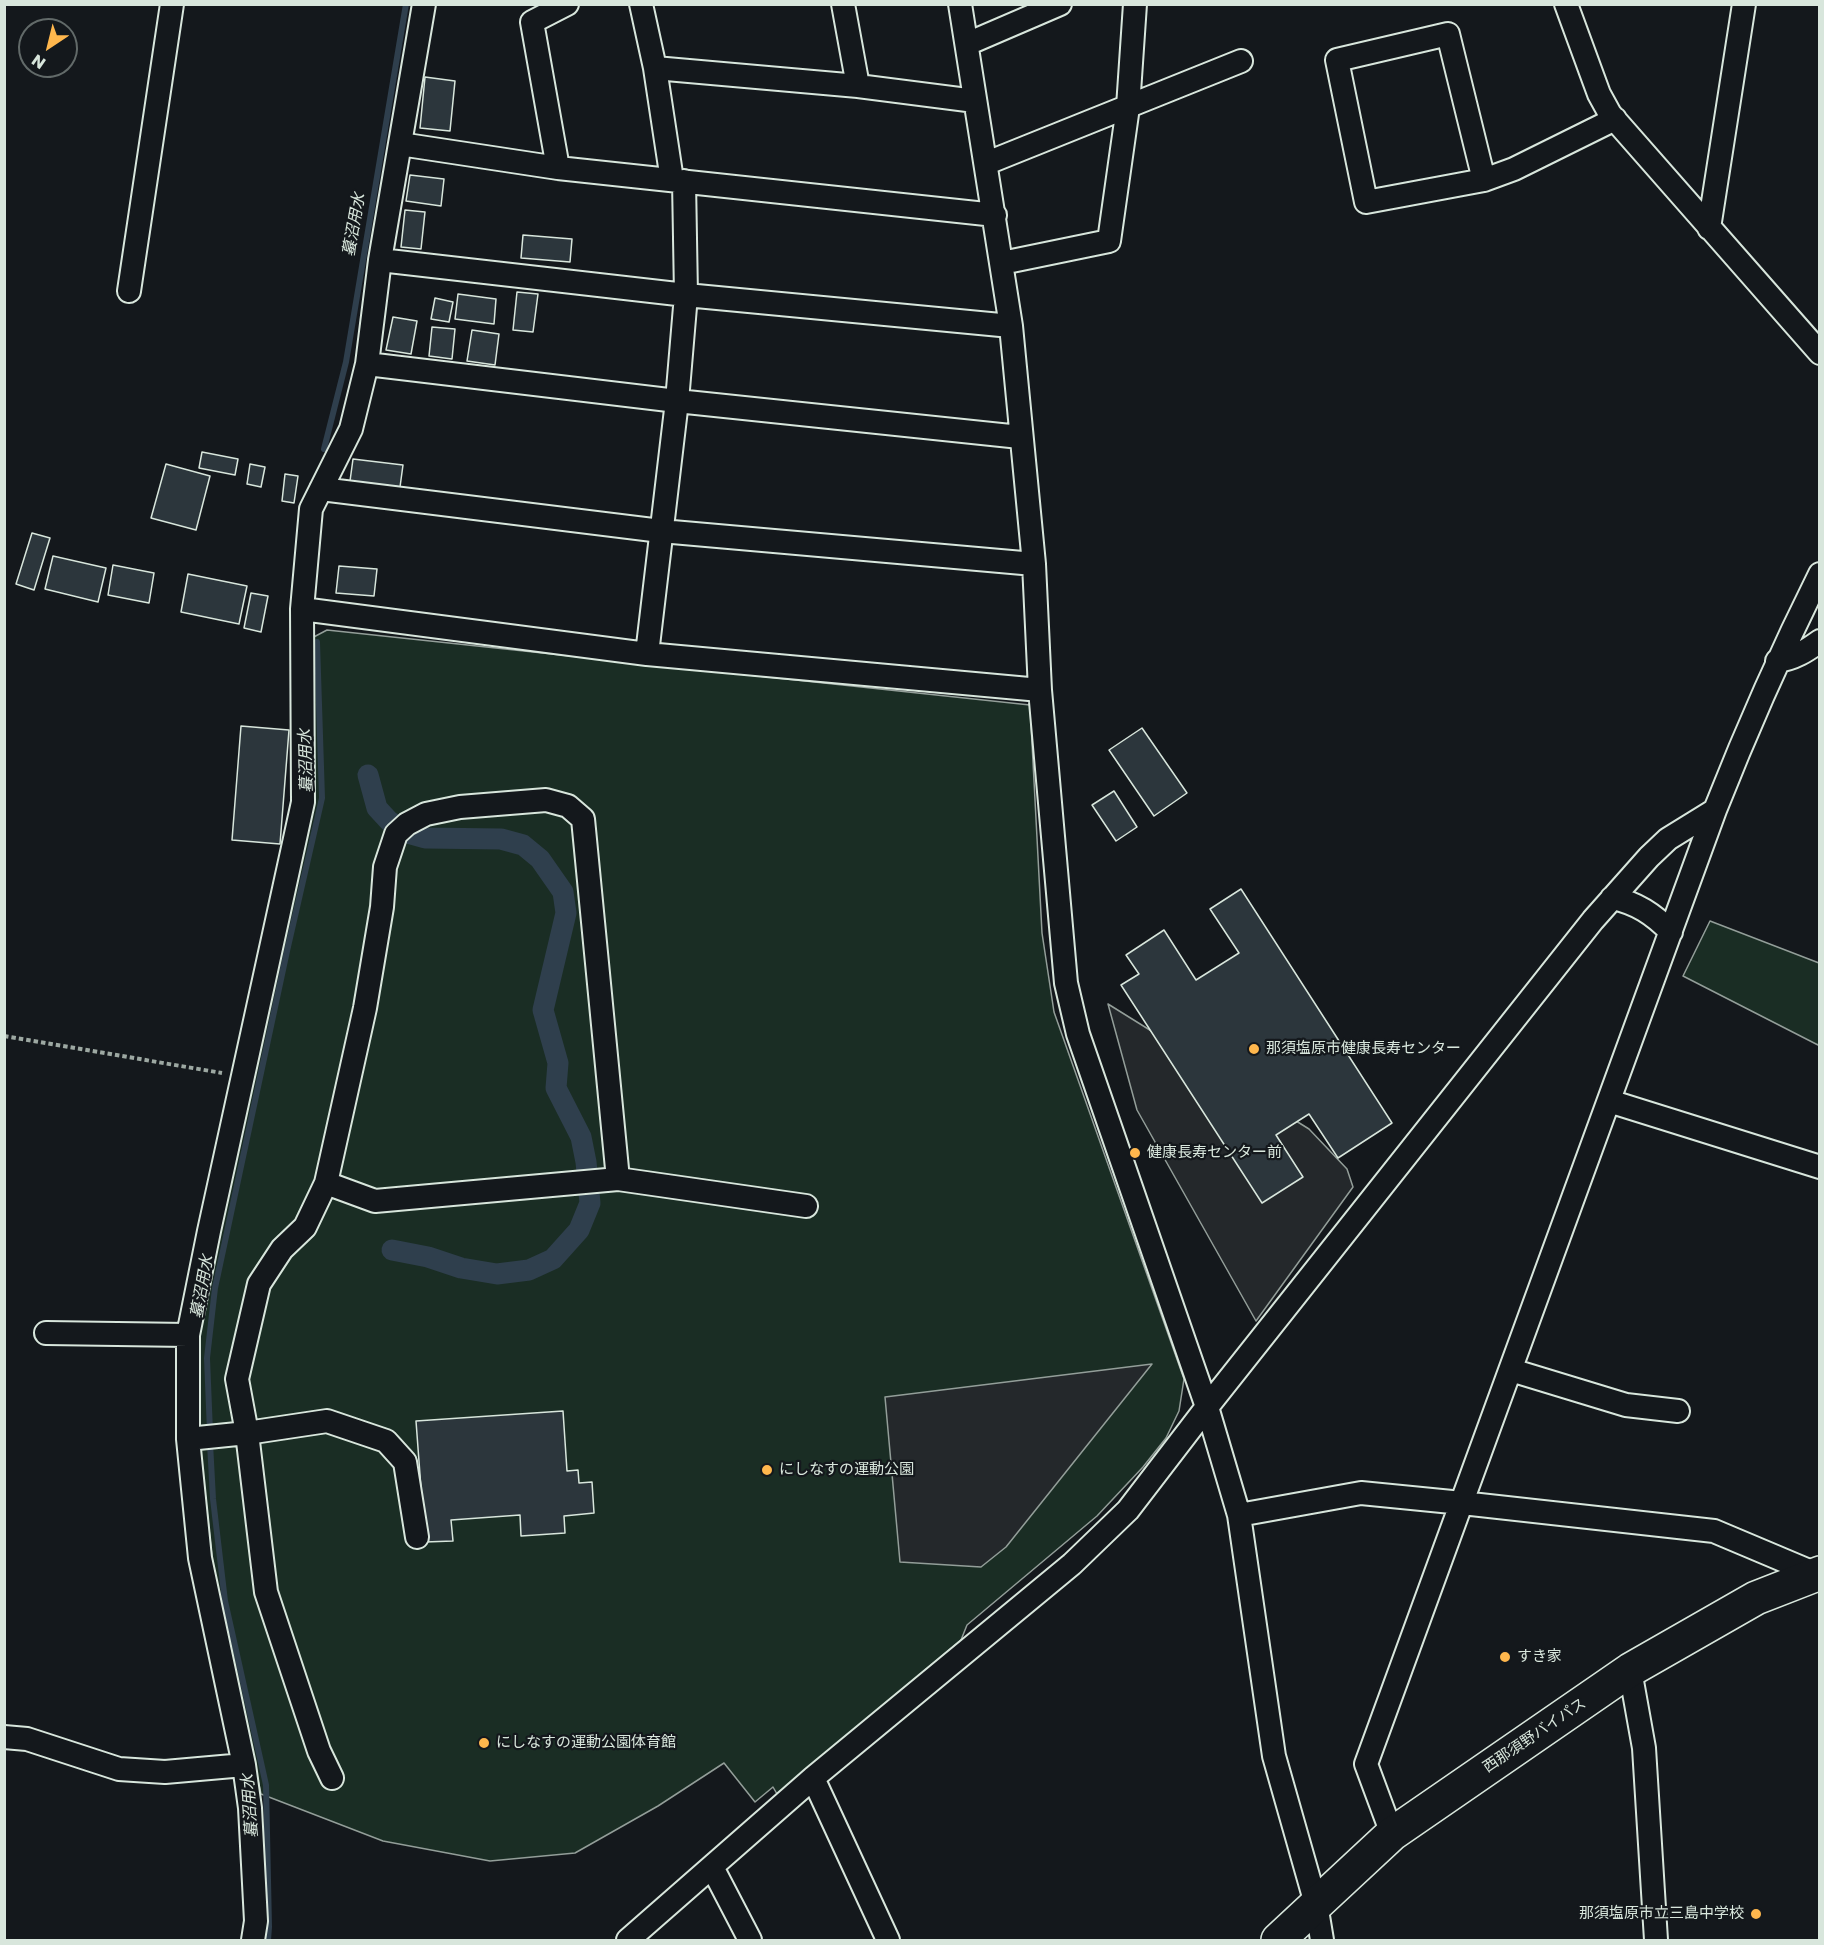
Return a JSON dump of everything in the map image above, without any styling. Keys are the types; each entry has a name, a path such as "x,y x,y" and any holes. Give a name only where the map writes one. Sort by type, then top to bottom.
{"highway":[{"name":"西那須野バイパス","path":"1278,1941 1392,1834 1630,1670 1756,1598 1818,1574"}],"street":[{"path":"129,291 172,4"},
{"path":"253,1941 256,1921 251,1830 244,1765 200,1558 188,1439 188,1335 303,802 302,609 310,509 351,429 367,364 380,260 424,4"},
{"path":"558,168 532,22 567,4"},
{"path":"640,4 678,181 686,296 677,401 647,654"},
{"path":"843,4 858,86"},
{"path":"960,4 1011,326 1034,564 1040,690 1066,983 1078,1034 1208,1407 1239,1515 1274,1756 1316,1904 1323,1941"},
{"path":"967,44 1060,4"},
{"path":"1002,263 1109,241 1128,107 1135,4"},
{"path":"1566,4 1599,94 1615,119 1820,353"},
{"path":"1709,228 1749,5"},
{"path":"1484,180 1448,34 1337,60 1365,202 1484,180 1514,169 1615,119"},
{"path":"987,163 1241,61"},
{"path":"655,68 858,86 975,101"},
{"path":"400,144 558,168 995,215"},
{"path":"380,260 686,296 1011,326"},
{"path":"367,364 677,401 1020,437"},
{"path":"321,489 662,531 1034,564"},
{"path":"1392,1834 1366,1764 1715,810 1742,740 1777,661 1820,574"},
{"path":"302,609 647,654 1040,690"},
{"path":"1777,661 1789,660 1820,641"},
{"path":"332,1778 319,1751 266,1592 247,1433 237,1379 259,1284 282,1249 305,1227 326,1183 365,1008 382,908 385,867 396,834 407,824 426,814 460,807 546,800 568,806 583,819 618,1179"},
{"path":"628,1941 813,1778 1072,1564 1128,1510 1612,898 1668,839 1715,810"},
{"path":"1612,898 1629,901 1643,908 1671,932"},
{"path":"1610,1101 1820,1167"},
{"path":"326,1183 375,1201 618,1179 806,1206"},
{"path":"46,1333 188,1335"},
{"path":"1510,1370 1626,1405 1678,1411"},
{"path":"188,1439 327,1421 386,1441 405,1462 417,1537"},
{"path":"1239,1515 1361,1493 1462,1503 1714,1532 1818,1574"},
{"path":"1630,1670 1644,1748 1656,1941"},
{"path":"4,1737 27,1739 119,1769 165,1772 244,1765"},
{"path":"813,1778 888,1941"},
{"path":"712,1867 750,1941"}],"path":[{"path":"4,1036 244,1077"}],"green space":[{"name":"にしなすの運動公園","path":"327,630 1030,705 1042,933 1054,1012 1184,1379 1179,1411 1166,1438 1143,1467 1097,1516 967,1625 961,1640 777,1794 773,1787 755,1802 724,1763 658,1806 575,1853 490,1861 383,1841 261,1794 214,1575 197,1419 199,1333 311,802 310,639"},
{"path":"1710,921 1819,963 1818,1045 1683,976"}],"shaded area":[{"path":"1108,1004 1309,1129 1347,1169 1353,1187 1256,1321 1137,1110"},
{"path":"1152,1364 1006,1547 981,1567 900,1562 885,1397"}],"building":[{"path":"425,77 455,81 450,131 420,128"},
{"path":"410,175 444,179 441,206 406,201"},
{"path":"405,210 425,212 421,249 401,247"},
{"path":"523,235 572,239 570,262 521,258"},
{"path":"517,292 538,294 533,332 513,330"},
{"path":"458,294 496,299 494,324 455,319"},
{"path":"435,298 453,302 449,322 431,319"},
{"path":"393,317 417,321 411,354 386,350"},
{"path":"432,327 455,329 452,359 429,356"},
{"path":"472,330 499,334 495,365 467,361"},
{"path":"202,452 238,459 235,475 199,468"},
{"path":"353,459 403,465 400,487 350,481"},
{"path":"166,464 210,476 196,530 151,518"},
{"path":"250,464 265,467 261,487 247,484"},
{"path":"285,474 298,476 294,503 282,501"},
{"path":"32,533 50,538 34,590 16,584"},
{"path":"53,556 106,568 98,602 45,589"},
{"path":"113,565 154,573 149,603 108,595"},
{"path":"339,566 377,569 374,596 336,593"},
{"path":"188,574 247,586 239,624 181,612"},
{"path":"251,593 268,596 261,632 244,628"},
{"path":"241,726 289,730 280,844 232,840"},
{"path":"1142,728 1187,793 1154,816 1109,750"},
{"path":"1114,791 1137,827 1116,841 1092,805"},
{"name":"那須塩原市健康長寿センター","path":"1241,889 1392,1123 1338,1158 1309,1114 1276,1135 1303,1177 1262,1203 1121,985 1139,974 1126,955 1164,930 1196,980 1239,953 1210,909"},
{"path":"563,1411 567,1471 578,1470 579,1483 592,1482 594,1513 564,1516 565,1533 521,1536 520,1515 451,1520 453,1541 425,1542 416,1421"}],"waterway":[{"name":"蟇沼用水","path":"324,449 346,362 406,4"},
{"name":"蟇沼用水","path":"210,1432 207,1358 215,1288 322,798 317,642"},
{"path":"368,775 377,808 389,821 407,833 425,838 501,839 523,845 540,859 563,892 566,913 543,1010 558,1063 556,1088 581,1137 590,1203 579,1230 553,1259 529,1270 497,1274 461,1268 428,1257 392,1250"},
{"name":"蟇沼用水","path":"210,1443 213,1499 225,1601 266,1785 268,1940"}],"place":[{"name":"那須塩原市健康長寿センター","path":"1254,1049"},
{"name":"健康長寿センター前","path":"1135,1153"},
{"name":"にしなすの運動公園","path":"767,1470"},
{"name":"すき家","path":"1505,1657"},
{"name":"にしなすの運動公園体育館","path":"484,1743"},
{"name":"那須塩原市立三島中学校","path":"1756,1914"}]}
